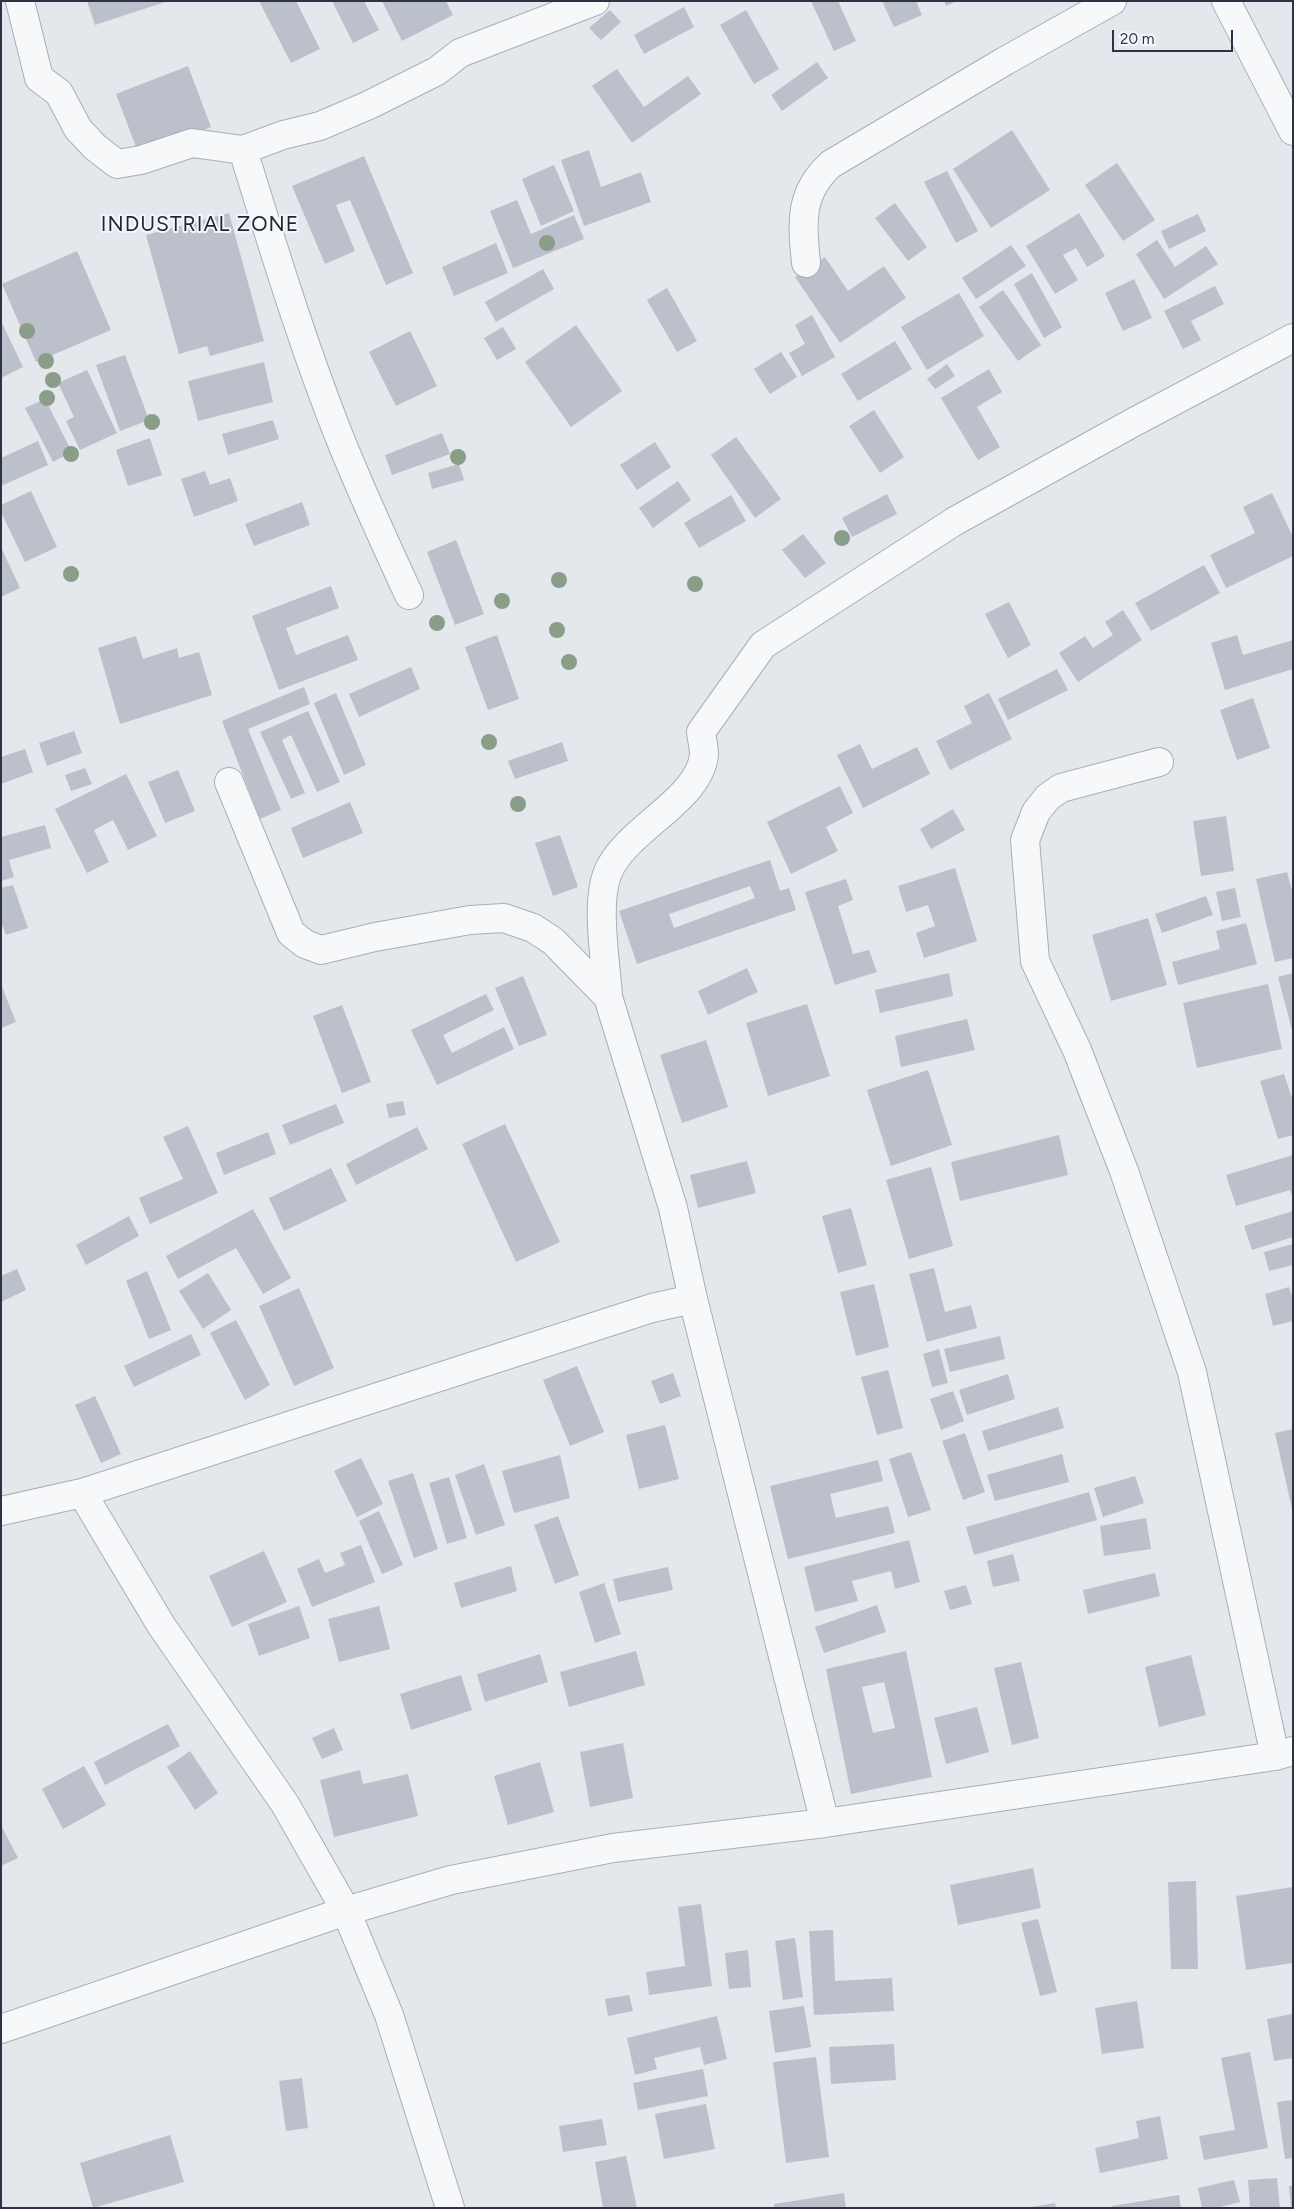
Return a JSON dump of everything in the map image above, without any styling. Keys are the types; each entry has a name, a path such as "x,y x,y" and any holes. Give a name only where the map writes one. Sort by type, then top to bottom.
{"street":[{"path":"20,1 40,78 59,93 78,129 95,147 117,164 141,160 192,143 243,150 283,135 320,126 437,71 460,53 595,1"},
{"path":"806,263 802,221 809,191 818,176 831,164 1005,61 1112,1"},
{"path":"1226,1 1293,131"},
{"path":"243,150 269,233 337,430 372,514 409,595"},
{"path":"825,1823 673,1208 608,997 602,897 608,872 616,856 680,796 698,775 704,754 701,732 763,645 955,521 1293,338"},
{"path":"1,2029 346,1911 451,1880 613,1848 825,1823 1284,1753 1192,1372 1124,1171 1077,1050 1035,961 1025,840 1036,812 1048,797 1061,788 1159,762"},
{"path":"229,782 292,933 305,944 321,950 375,937 470,920 504,918 533,928 553,941 608,997"},
{"path":"1,1511 82,1493 652,1308 694,1299"},
{"path":"82,1493 161,1625 285,1804 346,1911 388,2015 450,2208"}],"building":[{"path":"87,1 165,1 165,2 95,25"},
{"path":"259,1 296,1 320,49 291,63"},
{"path":"332,1 364,1 379,30 353,43"},
{"path":"382,1 446,1 453,15 402,41"},
{"path":"811,1 838,1 856,41 834,51"},
{"path":"882,1 916,1 922,15 894,27"},
{"path":"944,1 957,1 946,6"},
{"path":"684,7 694,27 644,54 634,35"},
{"path":"610,10 621,22 601,40 589,28"},
{"path":"746,10 779,69 754,84 720,25"},
{"path":"817,62 828,78 782,111 771,95"},
{"path":"188,66 211,127 139,155 116,94"},
{"path":"617,69 644,107 688,76 701,94 632,143 592,86"},
{"path":"1012,130 1050,190 991,228 953,169"},
{"path":"589,150 601,187 641,172 651,202 584,226 561,160"},
{"path":"364,156 413,273 386,285 350,200 336,205 355,251 325,264 292,186"},
{"path":"1117,163 1155,220 1123,241 1085,185"},
{"path":"554,165 574,211 541,226 522,179"},
{"path":"947,171 978,231 956,243 924,182"},
{"path":"517,200 531,234 574,215 584,239 513,268 490,211"},
{"path":"895,203 927,247 908,261 875,218"},
{"path":"229,213 264,341 210,356 207,346 179,354 146,235"},
{"path":"1079,213 1105,256 1087,267 1076,248 1063,255 1078,280 1055,294 1026,246"},
{"path":"1198,214 1206,231 1169,249 1161,231"},
{"path":"1157,240 1175,267 1206,246 1218,264 1164,299 1136,254"},
{"path":"496,243 508,273 454,296 442,267"},
{"path":"1011,245 1026,266 976,299 962,278"},
{"path":"77,251 111,330 36,362 2,284"},
{"path":"825,257 848,291 884,266 906,298 840,343 795,277"},
{"path":"543,269 554,289 496,322 485,302"},
{"path":"1032,273 1062,327 1044,338 1014,284"},
{"path":"1134,279 1152,318 1123,331 1105,293"},
{"path":"1215,286 1224,304 1191,321 1201,340 1183,349 1164,311"},
{"path":"667,288 697,341 677,352 647,300"},
{"path":"1003,290 1041,345 1018,361 979,307"},
{"path":"959,293 984,336 927,370 901,327"},
{"path":"812,315 835,357 802,376 789,353 805,344 795,325"},
{"path":"1,321 23,367 1,378"},
{"path":"576,325 622,391 571,427 525,362"},
{"path":"503,327 516,349 497,360 484,338"},
{"path":"410,331 437,386 396,406 369,352"},
{"path":"895,341 912,369 858,401 841,374"},
{"path":"781,352 797,377 770,394 754,369"},
{"path":"125,355 149,420 120,431 96,365"},
{"path":"264,362 273,402 198,421 188,381"},
{"path":"947,364 955,376 935,389 927,379"},
{"path":"989,369 1002,392 977,407 1000,447 978,460 941,398"},
{"path":"87,370 117,433 80,450 66,421 74,417 58,383"},
{"path":"45,399 72,452 53,462 25,408"},
{"path":"874,410 904,457 880,473 849,426"},
{"path":"273,420 279,439 228,455 222,434"},
{"path":"442,433 450,454 392,475 385,455"},
{"path":"736,437 781,499 755,518 711,455"},
{"path":"150,438 162,475 128,486 116,450"},
{"path":"38,441 48,465 1,486 1,458"},
{"path":"655,442 671,467 637,490 620,465"},
{"path":"459,464 464,480 432,489 428,473"},
{"path":"205,471 210,485 230,478 238,501 194,517 181,479"},
{"path":"678,481 691,500 653,528 639,508"},
{"path":"31,491 57,547 25,562 1,512 1,505"},
{"path":"1272,493 1293,537 1293,556 1226,588 1210,555 1255,533 1243,507"},
{"path":"887,494 897,514 852,537 842,518"},
{"path":"731,495 746,521 699,548 684,523"},
{"path":"302,502 310,525 254,546 245,524"},
{"path":"803,534 826,563 805,578 782,550"},
{"path":"456,540 484,614 455,625 427,552"},
{"path":"1,547 20,588 1,597"},
{"path":"1204,565 1220,593 1151,631 1135,603"},
{"path":"331,586 339,608 286,628 296,655 348,635 358,660 279,690 252,616"},
{"path":"1009,602 1031,645 1008,658 985,614"},
{"path":"1123,610 1142,640 1078,682 1059,653 1085,636 1093,648 1113,635 1105,622"},
{"path":"497,635 519,699 488,710 465,647"},
{"path":"1237,635 1243,655 1293,640 1293,669 1225,690 1211,643"},
{"path":"136,636 143,659 177,648 179,658 199,652 212,695 120,724 98,648"},
{"path":"411,667 420,689 359,717 349,694"},
{"path":"1057,669 1068,690 1008,720 998,699"},
{"path":"304,687 310,704 248,729 281,810 260,819 222,721"},
{"path":"336,693 366,765 344,775 314,703"},
{"path":"989,693 1012,739 950,770 936,741 972,723 964,706"},
{"path":"1253,698 1270,748 1237,760 1220,710"},
{"path":"308,711 340,782 317,792 291,735 282,740 305,793 291,799 260,732"},
{"path":"74,731 82,753 47,766 39,743"},
{"path":"562,742 568,761 515,779 508,761"},
{"path":"860,744 872,769 917,747 930,774 863,808 837,755"},
{"path":"25,749 33,772 1,784 1,757"},
{"path":"85,768 92,784 71,791 65,775"},
{"path":"178,770 195,811 165,823 148,782"},
{"path":"126,774 157,836 128,850 113,820 94,830 109,862 87,873 55,809"},
{"path":"840,786 853,813 826,827 838,851 791,874 767,822"},
{"path":"350,802 363,833 303,858 291,828"},
{"path":"953,809 965,830 931,849 920,829"},
{"path":"1226,816 1234,871 1201,876 1193,821"},
{"path":"45,825 51,848 9,860 14,877 1,881 1,837"},
{"path":"560,835 578,887 553,896 535,843"},
{"path":"770,860 780,891 789,888 796,910 637,964 619,911","holes":["750,886 755,898 674,928 669,914"]},
{"path":"955,868 977,941 924,958 916,933 935,926 928,905 906,912 898,886"},
{"path":"1287,872 1293,894 1293,958 1275,962 1256,879"},
{"path":"846,879 853,900 838,906 853,954 869,950 877,972 835,985 805,892"},
{"path":"13,885 28,928 6,935 1,922 1,888"},
{"path":"1235,888 1241,917 1222,921 1216,892"},
{"path":"1206,896 1213,915 1162,933 1155,914"},
{"path":"1148,918 1167,985 1111,1001 1092,935"},
{"path":"1246,923 1257,964 1178,985 1172,962 1220,949 1216,931"},
{"path":"747,968 758,992 708,1015 698,991"},
{"path":"949,973 953,996 880,1013 875,990"},
{"path":"1293,973 1293,1029 1292,1030 1278,977"},
{"path":"523,976 547,1035 519,1046 495,988"},
{"path":"1,984 16,1022 1,1028"},
{"path":"1268,984 1282,1049 1197,1068 1183,1003"},
{"path":"486,994 494,1010 443,1035 452,1053 504,1027 514,1049 437,1085 411,1030"},
{"path":"807,1004 830,1076 768,1096 746,1023"},
{"path":"342,1005 371,1082 342,1093 313,1016"},
{"path":"967,1019 975,1050 901,1067 895,1036"},
{"path":"706,1040 728,1107 682,1123 660,1055"},
{"path":"928,1070 952,1145 891,1166 867,1090"},
{"path":"1284,1074 1293,1101 1293,1135 1278,1139 1260,1081"},
{"path":"403,1101 406,1115 389,1118 386,1104"},
{"path":"336,1104 344,1123 290,1145 282,1125"},
{"path":"505,1124 560,1242 516,1262 462,1144"},
{"path":"188,1126 218,1193 150,1224 139,1198 183,1179 163,1137"},
{"path":"417,1127 428,1149 356,1185 346,1164"},
{"path":"268,1132 276,1154 224,1175 216,1153"},
{"path":"1059,1135 1068,1175 960,1201 951,1162"},
{"path":"1293,1155 1293,1199 1290,1190 1236,1206 1226,1175"},
{"path":"747,1161 756,1193 698,1208 690,1175"},
{"path":"931,1167 953,1246 909,1259 886,1180"},
{"path":"331,1168 347,1201 284,1231 269,1198"},
{"path":"851,1208 867,1265 838,1273 822,1216"},
{"path":"253,1209 291,1278 263,1294 236,1248 178,1279 166,1256"},
{"path":"1293,1211 1293,1237 1252,1250 1244,1226"},
{"path":"129,1216 139,1236 86,1265 76,1245"},
{"path":"1293,1244 1293,1265 1269,1271 1264,1252"},
{"path":"934,1268 945,1312 971,1305 977,1328 927,1342 909,1274"},
{"path":"17,1269 26,1290 1,1302 1,1276"},
{"path":"147,1271 171,1330 149,1339 126,1281"},
{"path":"208,1273 231,1310 203,1329 179,1291"},
{"path":"874,1284 889,1347 856,1356 840,1292"},
{"path":"1289,1287 1293,1299 1293,1321 1273,1326 1265,1294"},
{"path":"299,1288 334,1368 294,1386 259,1306"},
{"path":"236,1320 270,1385 245,1400 210,1333"},
{"path":"191,1334 201,1355 134,1387 124,1366"},
{"path":"1000,1336 1005,1359 950,1372 944,1349"},
{"path":"939,1349 948,1383 932,1387 923,1354"},
{"path":"577,1366 604,1432 570,1446 543,1380"},
{"path":"888,1370 903,1428 877,1435 861,1377"},
{"path":"673,1373 681,1396 660,1404 651,1381"},
{"path":"1008,1374 1015,1399 967,1415 959,1390"},
{"path":"953,1391 964,1421 941,1430 930,1399"},
{"path":"95,1396 121,1454 101,1463 75,1405"},
{"path":"1058,1407 1064,1428 988,1451 982,1431"},
{"path":"665,1425 679,1479 639,1489 626,1435"},
{"path":"1293,1429 1293,1509 1292,1509 1275,1433"},
{"path":"965,1433 985,1492 963,1500 942,1441"},
{"path":"911,1452 931,1510 908,1517 889,1459"},
{"path":"1062,1454 1069,1482 995,1501 987,1475"},
{"path":"560,1455 570,1498 514,1513 502,1471"},
{"path":"361,1458 383,1504 357,1517 334,1471"},
{"path":"878,1460 883,1481 830,1494 836,1518 888,1506 895,1533 788,1559 770,1486"},
{"path":"484,1464 505,1525 476,1535 455,1475"},
{"path":"413,1473 438,1549 414,1558 388,1481"},
{"path":"1135,1476 1144,1503 1103,1517 1094,1488"},
{"path":"449,1477 467,1538 447,1544 429,1483"},
{"path":"1089,1492 1097,1520 974,1555 966,1527"},
{"path":"379,1511 403,1565 382,1574 359,1521"},
{"path":"558,1516 579,1575 555,1584 534,1525"},
{"path":"1146,1518 1151,1549 1104,1556 1100,1526"},
{"path":"909,1540 920,1582 895,1589 891,1571 852,1581 858,1601 815,1612 804,1567"},
{"path":"361,1545 375,1582 312,1607 297,1569 319,1559 325,1573 345,1565 340,1553"},
{"path":"264,1551 287,1602 232,1627 209,1576"},
{"path":"1013,1554 1020,1581 993,1587 987,1561"},
{"path":"511,1566 517,1591 461,1608 454,1583"},
{"path":"668,1567 673,1590 618,1602 613,1579"},
{"path":"1155,1573 1160,1596 1088,1614 1083,1590"},
{"path":"604,1583 621,1634 595,1643 579,1592"},
{"path":"966,1585 972,1604 950,1610 944,1591"},
{"path":"877,1605 886,1632 824,1653 815,1627"},
{"path":"299,1606 310,1638 259,1656 248,1624"},
{"path":"379,1606 390,1649 339,1662 328,1619"},
{"path":"636,1651 645,1685 569,1707 560,1672"},
{"path":"906,1651 932,1777 851,1794 826,1669","holes":["884,1682 895,1728 873,1733 862,1687"]},
{"path":"540,1654 548,1682 485,1702 477,1674"},
{"path":"1191,1655 1206,1715 1159,1727 1145,1667"},
{"path":"1021,1662 1039,1738 1012,1745 994,1668"},
{"path":"461,1675 472,1710 411,1730 400,1694"},
{"path":"977,1707 989,1752 946,1764 934,1718"},
{"path":"168,1724 180,1746 105,1785 94,1762"},
{"path":"334,1728 343,1750 322,1759 312,1738"},
{"path":"623,1743 633,1798 590,1807 580,1752"},
{"path":"190,1751 218,1793 195,1810 167,1767"},
{"path":"540,1762 554,1812 508,1825 494,1776"},
{"path":"84,1766 106,1805 63,1829 42,1789"},
{"path":"360,1770 363,1784 408,1774 418,1816 334,1837 320,1780"},
{"path":"1,1825 18,1858 1,1866"},
{"path":"1033,1868 1041,1908 958,1925 950,1885"},
{"path":"1196,1881 1198,1969 1171,1969 1168,1882"},
{"path":"1293,1887 1293,1963 1246,1970 1236,1896"},
{"path":"701,1904 712,1986 649,1995 646,1972 685,1966 678,1907"},
{"path":"1038,1919 1057,1992 1040,1996 1021,1923"},
{"path":"833,1930 835,1981 892,1978 894,2011 814,2015 809,1931"},
{"path":"795,1938 803,1997 783,2000 775,1941"},
{"path":"748,1950 751,1987 729,1989 725,1953"},
{"path":"629,1995 633,2011 608,2016 605,1999"},
{"path":"1137,2001 1144,2048 1102,2054 1095,2008"},
{"path":"804,2006 811,2047 775,2053 769,2011"},
{"path":"1292,2014 1293,2058 1274,2061 1267,2019"},
{"path":"717,2016 727,2059 704,2065 700,2047 654,2058 657,2069 635,2075 627,2038"},
{"path":"894,2044 896,2080 831,2084 829,2047"},
{"path":"1250,2052 1268,2148 1204,2160 1199,2136 1235,2130 1221,2058"},
{"path":"816,2057 829,2157 786,2163 773,2062"},
{"path":"703,2069 708,2096 638,2110 633,2083"},
{"path":"302,2078 308,2128 286,2131 279,2081"},
{"path":"1293,2100 1293,2158 1285,2159 1277,2102"},
{"path":"706,2104 715,2149 664,2159 655,2114"},
{"path":"1160,2116 1168,2159 1100,2173 1095,2148 1139,2138 1136,2121"},
{"path":"602,2119 607,2145 563,2152 559,2126"},
{"path":"170,2135 184,2182 93,2208 80,2163"},
{"path":"626,2156 637,2208 603,2208 595,2162"},
{"path":"1277,2178 1280,2208 1250,2208 1248,2180"},
{"path":"1234,2180 1240,2202 1216,2208 1202,2208 1198,2188"},
{"path":"1289,2186 1293,2186 1293,2208 1291,2208"},
{"path":"844,2193 846,2208 774,2208 774,2204"},
{"path":"1179,2195 1181,2208 1112,2208 1112,2206"},
{"path":"1055,2203 1056,2208 1032,2208 1032,2207"}],"district":[{"name":"INDUSTRIAL ZONE","path":"200,225"}]}
